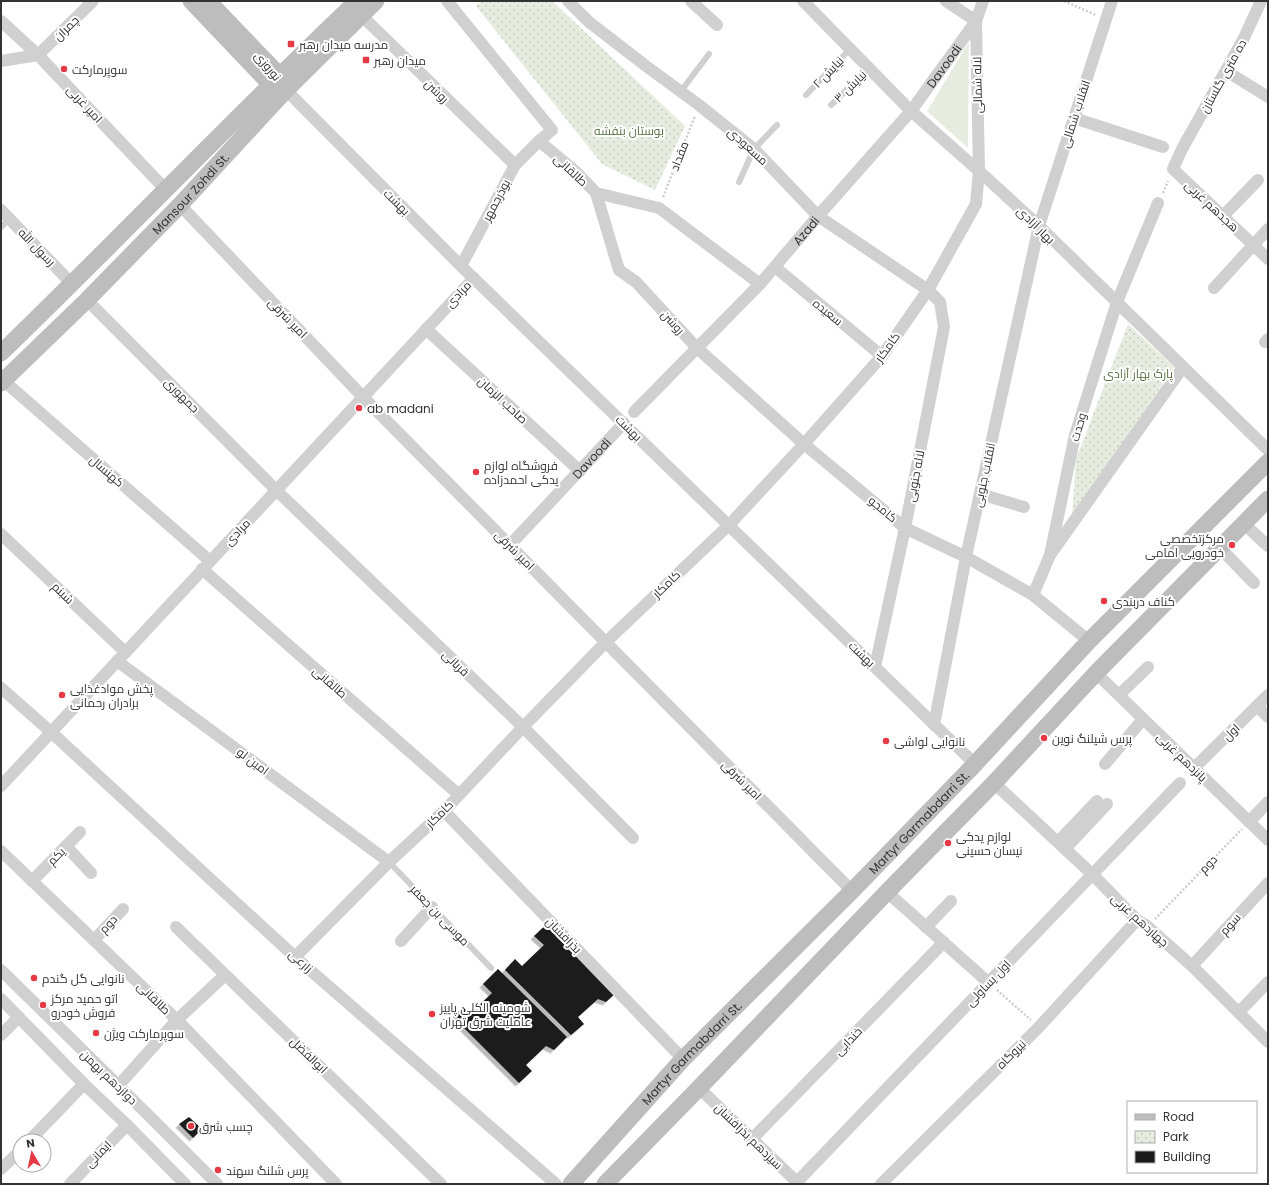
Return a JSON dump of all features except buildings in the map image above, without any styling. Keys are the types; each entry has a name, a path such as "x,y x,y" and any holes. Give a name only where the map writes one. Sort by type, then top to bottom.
{"main road":[{"name":"نوروزی","path":"191,1 279,84"},
{"name":"نوروزی","path":"208,1 279,84"},
{"name":"Mansour Zohdi St.","path":"1,352 72,284 166,190 279,84 355,6 376,1"},
{"name":"Mansour Zohdi St.","path":"2,382 87,300 180,205 279,84"},
{"path":"166,190 180,205"},
{"name":"Martyr Garmabdarri St.","path":"571,1184 684,1059 852,891 975,764 1089,641 1268,462"},
{"path":"604,1184 994,783 1096,673 1268,499"},
{"path":"975,764 994,783"}],"street":[{"name":"چمران","path":"38,54 93,1"},
{"path":"447,1 552,130 539,141"},
{"name":"مسعودی","path":"568,1 589,22 700,105 754,149 818,216 928,290"},
{"path":"691,1 717,25"},
{"name":"بهار آزادی","path":"803,1 911,111 1039,226 1268,450"},
{"path":"946,1 976,21"},
{"name":"لاله شمالی","path":"979,171 976,21 983,1"},
{"name":"انقلاب شمالی","path":"1039,226 1112,1"},
{"name":"ده متری گلستان","path":"1173,170 1182,149 1243,40 1262,1"},
{"name":"روشن","path":"355,6 515,166"},
{"name":"امیر غربی","path":"1,21 38,54 166,190"},
{"name":"Davoodi","path":"911,111 976,21"},
{"path":"1,61 38,54"},
{"path":"1226,71 1268,97"},
{"name":"بهشت","path":"279,84 461,266 975,764"},
{"name":"Azadi","path":"697,348 775,268 818,216 911,111"},
{"path":"1074,118 1163,147"},
{"name":"بوذرجمهر","path":"461,266 515,166 539,141"},
{"name":"طالقانی","path":"539,141 575,171 596,193 659,208 760,284"},
{"name":"هجدهم غربی","path":"1173,170 1268,259"},
{"name":"کامکار","path":"295,957 389,862 444,811 458,794 522,727 606,642 729,525 804,444 882,356 928,290 976,204 979,171"},
{"path":"1223,216 1258,180"},
{"name":"روشن","path":"596,193 619,270 636,282 697,348"},
{"path":"1117,302 1158,203"},
{"name":"امیر شرقی","path":"180,205 363,397 852,891"},
{"name":"رسول الله","path":"1,210 5,223 72,284"},
{"name":"انقلاب جنوبی","path":"934,725 966,557 1039,226"},
{"path":"1214,288 1268,229"},
{"name":"سعیده","path":"775,268 882,356"},
{"name":"مرادی","path":"1,786 474,278"},
{"name":"لاله جنوبی","path":"875,667 905,528 944,327 940,302 928,290"},
{"name":"جمهوری","path":"87,300 276,490"},
{"name":"وحدت","path":"1033,595 1050,555 1075,435 1117,302"},
{"name":"صاحب الزمان","path":"426,329 580,471"},
{"path":"634,412 697,348"},
{"name":"کامجو","path":"697,348 804,444 905,528 966,557 1033,595 1089,641"},
{"name":"وحدت","path":"1050,555 1183,367"},
{"name":"کهنسال","path":"2,382 206,565"},
{"name":"Davoodi","path":"510,545 624,423"},
{"name":"قربانی","path":"276,490 522,727 633,838"},
{"path":"980,494 1024,507"},
{"path":"1244,524 1268,546"},
{"name":"شبنم","path":"1,534 121,657"},
{"path":"1220,548 1254,583"},
{"name":"طالقانی","path":"206,565 458,794"},
{"name":"امین لو","path":"121,657 389,862"},
{"path":"1119,695 1148,667"},
{"name":"پانزدهم غربی","path":"1096,673 1268,840"},
{"name":"زارعی","path":"1,688 51,732 295,957 556,1184"},
{"name":"اول","path":"1194,768 1268,695"},
{"path":"1257,706 1268,717"},
{"path":"1106,764 1143,719"},
{"name":"چهاردهم غربی","path":"994,783 1092,874 1136,920 1147,926 1192,966 1268,1042"},
{"name":"اول یساولی","path":"798,1183 1180,783"},
{"path":"1249,822 1268,802"},
{"path":"1061,845 1102,803"},
{"name":"بذرافشان","path":"444,811 684,1059"},
{"name":"یکم","path":"32,881 80,832"},
{"path":"66,846 91,873"},
{"name":"طالقانی","path":"1,851 177,1020 336,1184"},
{"name":"سوم","path":"1192,966 1268,883"},
{"path":"887,892 988,983"},
{"path":"926,927 951,901"},
{"path":"401,941 432,907"},
{"name":"دوم","path":"94,940 123,909"},
{"name":"نیروگاه","path":"881,1184 1039,1027 1136,920"},
{"name":"ابوالفضل","path":"176,927 441,1184"},
{"name":"خندابی","path":"752,1139 944,942"},
{"name":"دوازدهم بهمن","path":"1,970 217,1184"},
{"path":"118,1086 177,1020 225,974"},
{"path":"1239,1012 1268,982"},
{"name":"دوازدهم بهمن","path":"1,999 185,1184"},
{"path":"1,1035 19,1017"},
{"path":"37,1133 84,1084"},
{"name":"سیزدهم بذرافشان","path":"699,1088 798,1183"},
{"name":"ایمانی","path":"70,1184 127,1125"},
{"path":"1,1169 12,1159"}],"lane":[{"name":"نیایش ۲","path":"806,95 850,49"},
{"path":"681,91 709,54"},
{"name":"نیایش ۳","path":"831,105 869,68"},
{"path":"739,182 754,149 777,125"},
{"name":"موسی بن جعفر","path":"389,862 491,968"}],"path":[{"path":"1064,1 1106,19"},
{"name":"مقداد","path":"659,208 700,105"},
{"path":"1158,203 1173,170"},
{"name":"دوم","path":"1147,926 1249,822"},
{"path":"988,983 1039,1027"}],"green space":[{"name":"بوستان بنفشه","path":"482,1 552,1 685,126 655,190 602,164 476,6"},
{"path":"969,42 968,147 967,147 927,111"},
{"name":"پارک بهار آزادی","path":"1128,324 1174,367 1072,519 1076,459"}],"place":[{"name":"مدرسه میدان رهبر","path":"291,44"},
{"name":"میدان رهبر","path":"366,60"},
{"name":"سوپرمارکت","path":"64,69"},
{"name":"ab madani","path":"359,408"},
{"name":"فروشگاه لوازم یدکی احمدزاده","path":"476,472"},
{"name":"مرکزتخصصی خودرویی امامی","path":"1232,545"},
{"name":"کناف دربندی","path":"1104,601"},
{"name":"پخش موادغذایی برادران رحمانی","path":"62,695"},
{"name":"پرس شیلنگ نوین","path":"1044,738"},
{"name":"نانوایی لواشی","path":"886,741"},
{"name":"لوازم یدکی نیسان حسینی","path":"948,843"},
{"name":"نانوایی گل گندم","path":"34,978"},
{"name":"اتو حمید مرکز فروش خودرو","path":"43,1005"},
{"name":"شومینه الکلی پاییز عاملیت شرق تهران","path":"432,1014"},
{"name":"سوپرمارکت ویژن","path":"96,1033"},
{"name":"چسب شرق","path":"191,1126"},
{"name":"پرس شلنگ سهند","path":"218,1170"}]}
